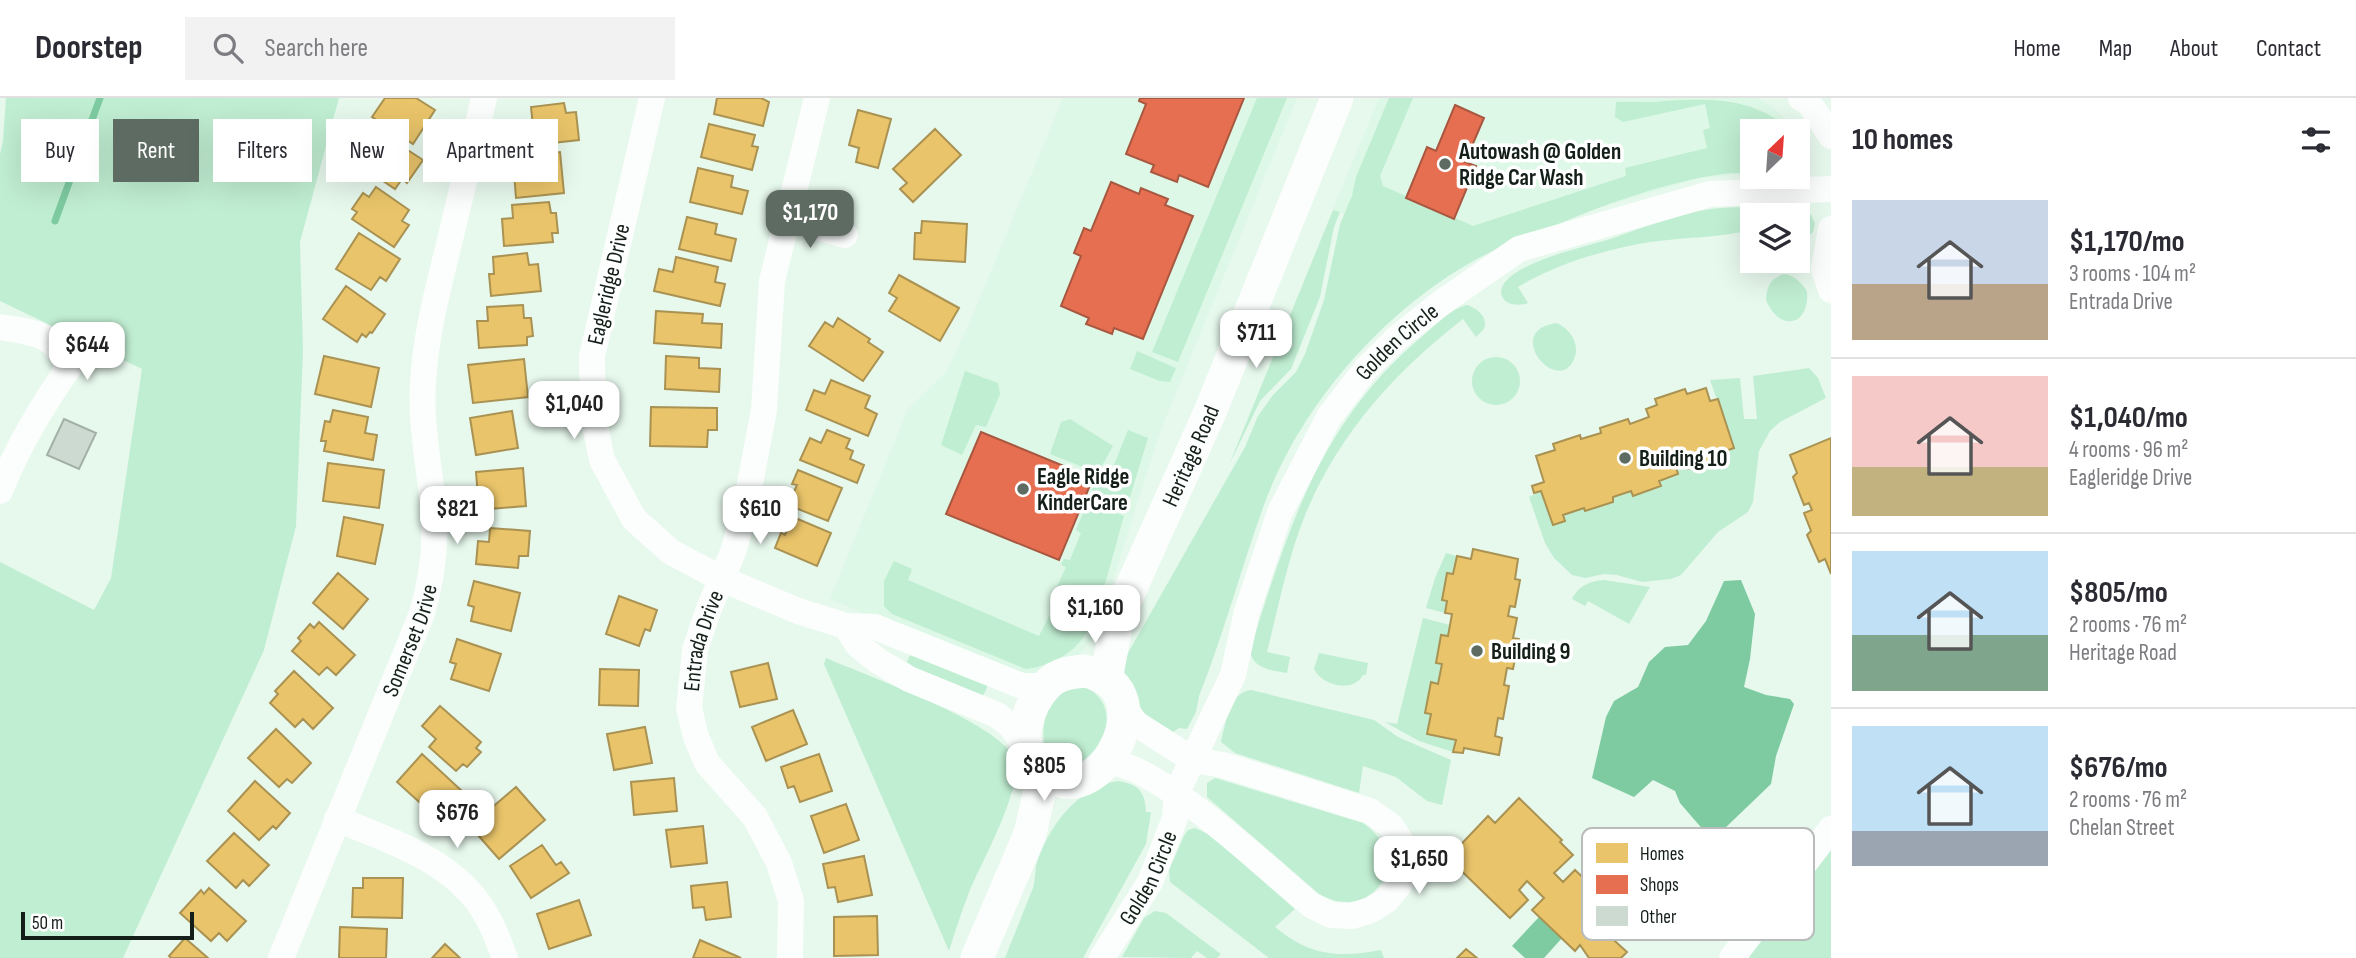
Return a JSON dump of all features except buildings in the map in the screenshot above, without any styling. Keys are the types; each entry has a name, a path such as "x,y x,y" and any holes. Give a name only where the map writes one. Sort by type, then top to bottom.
{"main road":[{"name":"Heritage Road","path":"1058,679 1097,649 1118,617 1210,412 1337,98"},
{"name":"Heritage Road","path":"1114,692 1118,617"},
{"path":"977,958 1030,834 1040,794 1033,758 1030,715 1039,694 1058,679 1092,672 1114,692 1122,731 1108,762 1088,777 1070,782 1051,777 1033,758"},
{"path":"1030,834 1070,782"}],"street":[{"name":"Somerset Drive","path":"281,958 421,616 430,587 434,519 422,387 425,359 432,314 484,98"},
{"name":"Eagleridge Drive","path":"652,98 592,356 593,416 602,460 634,519 670,552 722,579 798,611 846,626 875,627 1022,686 1058,679"},
{"name":"Entrada Drive","path":"790,958 792,901 779,863 755,817 707,763 696,737 689,708 695,650 733,552 755,463 764,410 772,281 817,98"},
{"path":"1801,98 1809,103 1831,136"},
{"name":"Golden Circle","path":"1102,958 1150,882 1175,818 1177,792 1233,675 1247,611 1280,512 1329,417 1366,370 1397,338 1441,303 1519,249 1710,194 1830,196"},
{"path":"789,219 845,235"},
{"path":"1831,229 1824,269 1831,290"},
{"path":"0,327 43,337 55,343 64,355 68,369 46,401 0,491"},
{"path":"846,626 858,645 878,661 909,679 1005,720 1033,758"},
{"name":"Golden Circle","path":"1108,762 1122,764 1177,792 1311,905 1331,915 1352,916 1371,910 1387,900 1399,885 1403,869 1402,844 1391,826 1370,811 1223,765 1193,760 1135,723 1114,692"},
{"path":"337,819 439,865 473,896 494,931 505,958"},
{"path":"1814,851 1831,829"},
{"path":"1732,958 1746,940"}],"shaded area":[{"path":"6,98 339,98 333,119 326,119 326,146 300,242 303,351 296,526 264,650 123,958 0,958 0,562 94,610 111,578 142,369 0,301 0,154"},
{"path":"1063,98 1297,98 1161,429 1095,636 1077,657 1022,679 830,599 908,409 947,371"},
{"path":"1257,98 1287,98 1178,362 1152,352"},
{"path":"1379,98 1757,98 1771,106 1785,119 1740,119 1740,174 1699,178 1595,209 1475,259 1333,210"},
{"path":"1389,98 1413,98 1380,176 1383,186 1473,226 1626,176 1625,168 1707,148 1703,130 1710,128 1705,104 1623,122 1615,117 1616,102 1717,100 1748,106 1776,119 1740,119 1740,173 1708,176 1656,188 1518,240 1475,260 1441,281 1377,334 1348,364 1322,397 1280,468 1264,505 1199,696 1196,712 1187,729 1179,728 1173,732 1153,721 1137,704 1127,683 1124,660 1245,447 1258,416 1273,395 1296,372 1305,354 1324,300 1340,224 1352,196 1356,177"},
{"path":"1740,207 1740,232 1650,242 1599,253 1565,264 1518,287 1528,303 1509,303 1502,296 1501,291 1507,280 1527,266 1678,216"},
{"path":"1333,210 1340,212 1334,227 1320,297 1291,369 1260,401 1229,465"},
{"path":"1810,213 1815,223 1810,235"},
{"path":"1784,274 1795,278 1807,291 1804,312 1792,321 1778,317 1766,300 1770,284"},
{"path":"1468,305 1482,314 1484,329 1476,337 1463,319 1438,339 1392,382 1335,456 1300,529 1267,652 1290,657 1287,673 1258,665 1250,650 1279,560 1313,478 1334,440 1359,403 1389,368 1445,317"},
{"path":"1557,323 1567,330 1576,345 1575,357 1564,370 1554,370 1545,365 1533,346 1534,336 1541,328"},
{"path":"1137,351 1176,368 1170,382 1160,381 1130,369"},
{"path":"1496,357 1513,364 1520,381 1513,398 1496,405 1479,398 1472,381 1479,364"},
{"path":"1809,368 1818,378 1826,398 1780,422 1770,431 1759,451 1753,502 1748,512 1718,532 1681,575 1671,579 1642,582 1604,574 1585,578 1572,575 1554,558 1545,543 1529,497 1541,491 1553,525 1565,521 1563,515 1613,502 1613,497 1631,491 1633,496 1661,486 1659,481 1676,467 1686,463 1689,469 1715,459 1713,455 1734,448 1710,380 1740,378 1744,419 1757,419 1753,376"},
{"path":"965,371 998,383 1000,394 986,427 976,425 962,455 941,445"},
{"path":"1070,419 1113,446 1098,473 1050,454 1061,422"},
{"path":"1128,430 1148,438 1126,510 1091,495 1094,484 1105,487"},
{"path":"1088,501 1124,516 1101,597 1089,628 1071,651 1057,660 1026,669 892,614 884,606 884,581 894,561 912,569 908,580 1039,636 1060,595 1056,589 1066,567 1061,565 1064,559 1070,560 1081,533 1076,530"},
{"path":"1446,553 1457,556 1453,574 1447,574 1442,600 1447,601 1445,613 1426,608"},
{"path":"1604,580 1650,587 1629,624 1588,601 1585,606 1572,599 1585,585"},
{"path":"1741,580 1755,614 1744,687 1766,695 1790,699 1794,704 1776,756 1771,784 1725,828 1702,828 1680,803 1675,791 1653,780 1634,797 1592,778 1606,717 1614,701 1638,687 1649,662 1665,647 1688,645 1706,621 1724,581"},
{"path":"1423,618 1450,625 1448,636 1441,635 1436,663 1442,664 1438,684 1431,683 1425,712 1431,714 1456,740 1453,752 1419,741 1385,722 1397,724"},
{"path":"1319,653 1368,663 1366,675 1353,684 1346,685 1324,680 1314,669"},
{"path":"910,655 989,682 985,692 980,699 920,673 907,662"},
{"path":"826,658 900,688 961,717 1006,747 1015,761 1012,791 1006,809 968,895 949,951 824,664"},
{"path":"1084,687 1099,698 1106,712 1106,727 1100,743 1091,755 1080,764 1067,766 1056,760 1045,748 1045,722 1049,707 1057,695 1065,690"},
{"path":"1251,690 1374,720 1398,737 1451,760 1442,805 1427,801 1396,777 1363,766 1359,793 1235,753 1221,742 1226,722 1233,701"},
{"path":"1215,778 1363,823 1378,837 1386,853 1386,869 1381,883 1370,894 1356,901 1339,901 1319,894 1207,797 1207,783"},
{"path":"1118,781 1140,790 1146,812 1151,812 1146,844 1083,958 1005,958 1033,888 1041,852 1056,824 1089,791"},
{"path":"1195,828 1210,835 1295,909 1275,927 1288,937 1313,949 1338,954 1381,950 1384,958 1269,958 1170,882 1169,870 1184,836 1188,830"},
{"path":"1831,844 1831,958 1742,958 1756,940 1814,940 1814,866"},
{"path":"1155,911 1166,913 1221,954 1217,958 1207,958 1197,951 1191,958 1122,957 1144,918"},
{"path":"1539,917 1562,938 1544,958 1525,958 1512,946"}],"waterway":[{"path":"55,221 100,98"}],"place":[{"name":"Autowash @ Golden Ridge Car Wash","path":"1445,164"},
{"name":"Building 10","path":"1625,458"},
{"name":"Eagle Ridge KinderCare","path":"1023,489"},
{"name":"Building 9","path":"1477,651"}]}
